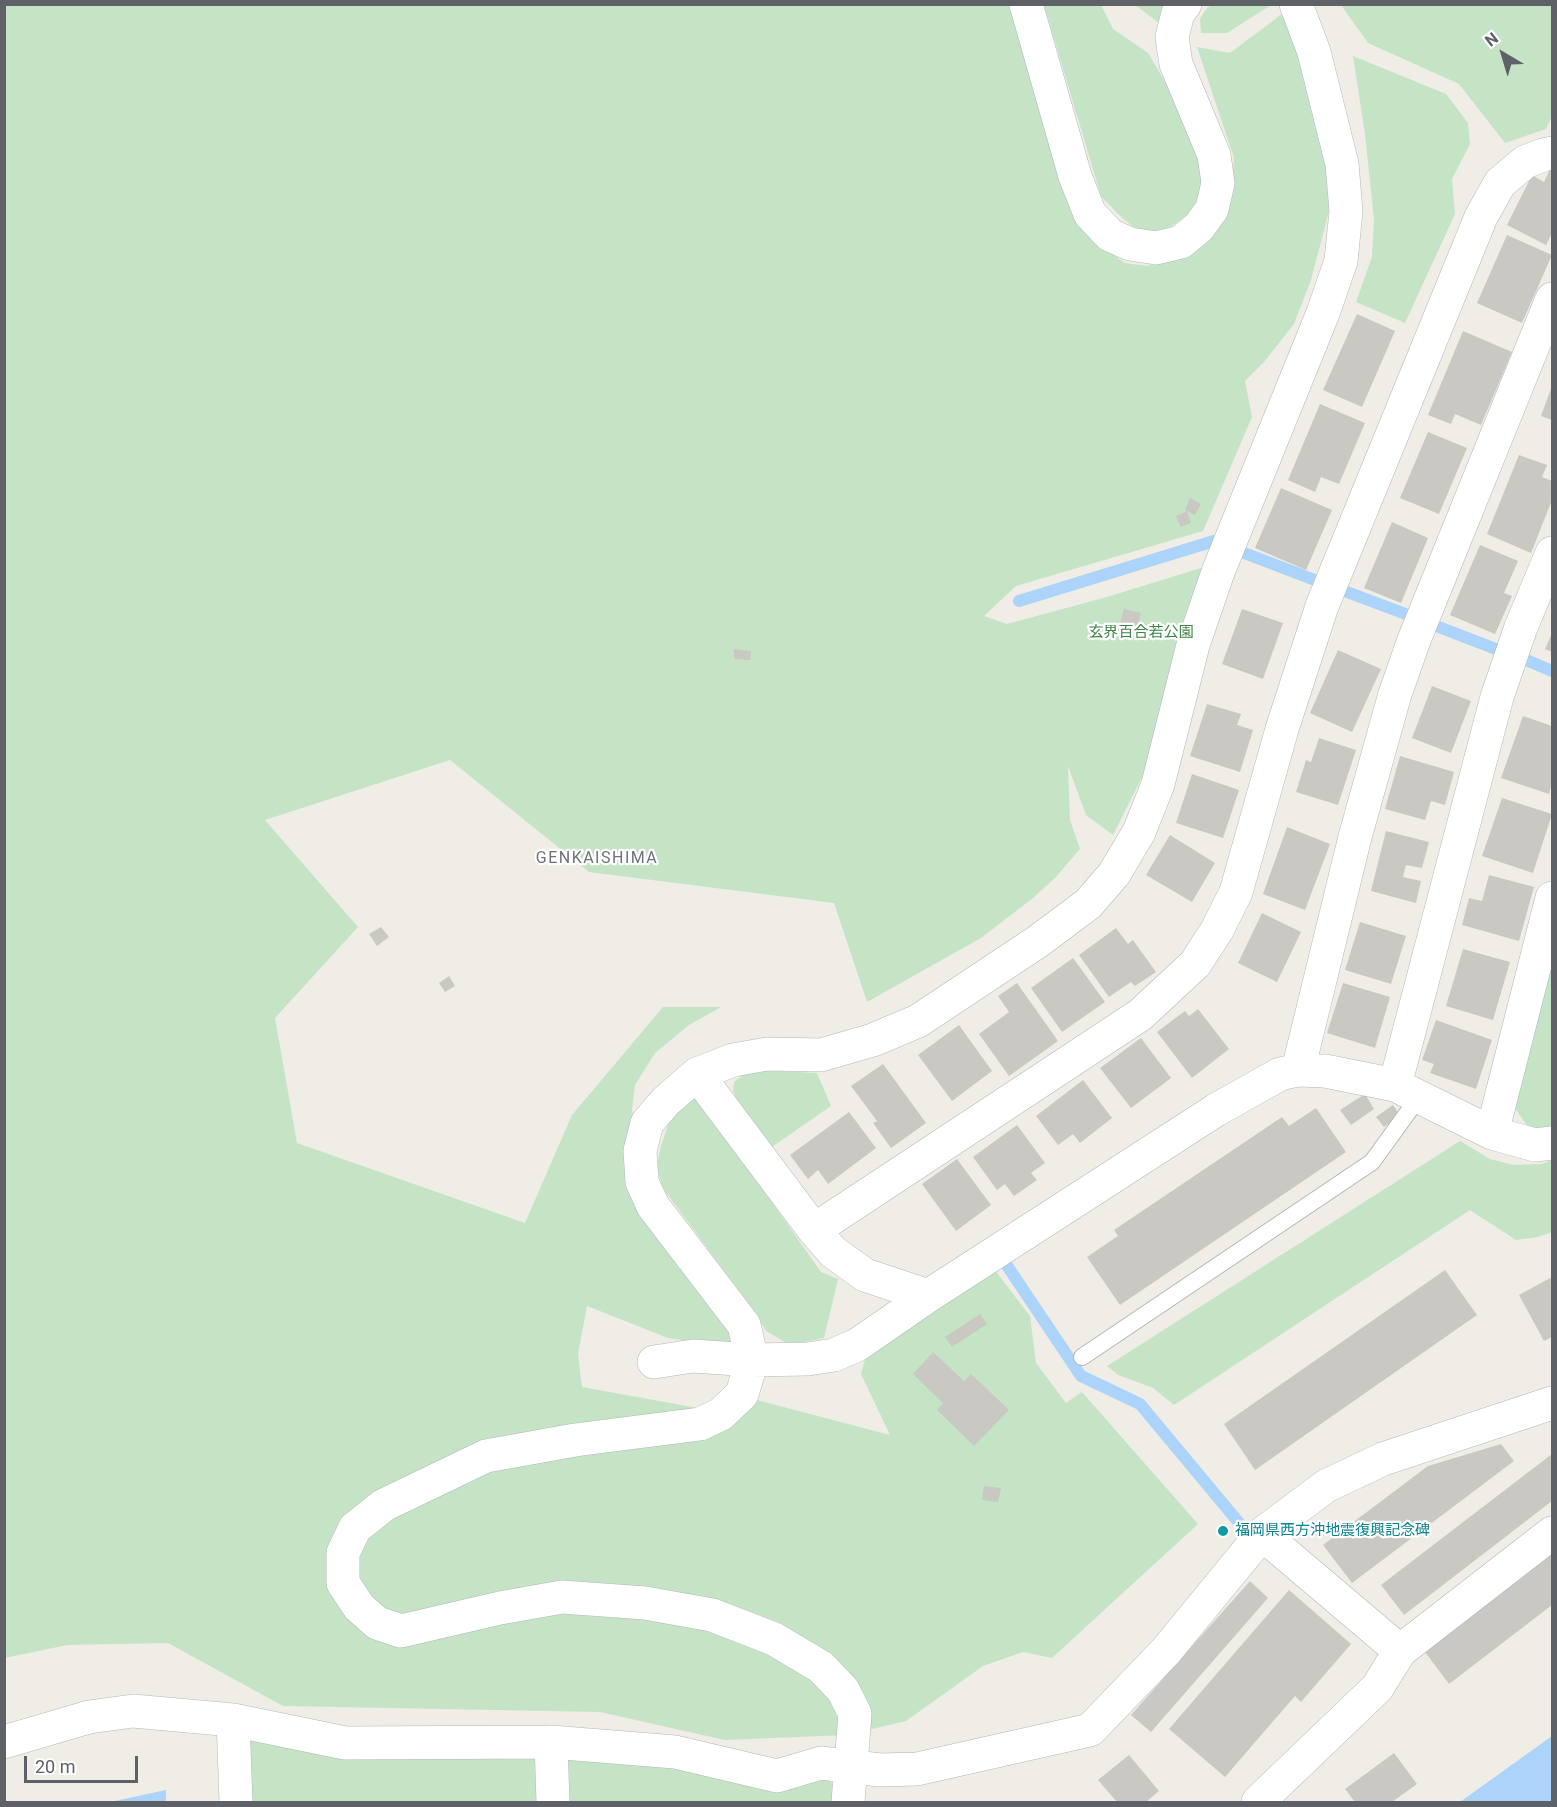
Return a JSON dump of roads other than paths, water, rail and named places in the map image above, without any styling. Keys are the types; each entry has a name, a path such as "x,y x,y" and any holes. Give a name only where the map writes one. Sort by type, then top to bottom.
{"street":[{"path":"1026,4 1075,176 1090,214 1110,235 1131,244 1156,248 1181,242 1199,227 1212,209 1218,183 1214,155 1176,64 1172,37 1178,13 1185,4"},
{"path":"848,1803 855,1714 843,1690 821,1667 774,1639 712,1615 645,1603 562,1597 401,1630 377,1623 359,1607 343,1583 343,1553 355,1528 384,1505 486,1456 575,1440 700,1424 721,1414 742,1394 752,1360 744,1325 653,1206 642,1182 640,1151 647,1122 666,1101 697,1074 733,1060 767,1054 821,1055 873,1040 918,1021 1037,942 1088,904 1114,874 1139,832 1158,784 1193,645 1218,572 1323,313 1341,261 1346,211 1342,164 1314,52 1296,4"},
{"path":"814,1230 1140,1015 1195,964 1217,930 1236,892 1282,729 1322,606 1481,217 1500,183 1525,162 1543,154 1552,153"},
{"path":"1298,1070 1355,837 1395,694 1414,640 1552,299"},
{"path":"1407,1091 1497,697 1521,627 1552,553"},
{"path":"1492,1133 1552,898"},
{"path":"654,1362 693,1356 752,1360 808,1359 834,1355 857,1345 928,1296 1216,1110 1280,1074 1298,1070 1325,1071 1407,1091 1492,1133 1535,1145 1552,1143"},
{"path":"697,1074 833,1252 865,1275 928,1296"},
{"path":"4,1742 88,1717 132,1711 233,1720 345,1743 551,1742 675,1752 777,1776 821,1763 880,1770 917,1769 1090,1730 1166,1651 1262,1534 1326,1486 1383,1459 1552,1402"},
{"path":"1258,1803 1377,1688 1400,1651 1552,1533"},
{"path":"1262,1534 1400,1651"},
{"path":"233,1720 236,1803"},
{"path":"551,1742 553,1803"}],"lane":[{"path":"1082,1357 1372,1162 1407,1091"}],"water":[{"path":"1552,1736 1552,1802 1460,1802"},
{"path":"166,1790 166,1802 110,1802"}],"waterway":[{"path":"1019,601 1214,541"},
{"path":"1239,551 1320,582"},
{"path":"1339,589 1411,616"},
{"path":"1431,624 1501,651"},
{"path":"1524,659 1552,671"},
{"path":"1006,1264 1081,1376 1140,1404 1245,1530"}],"place":[{"name":"福岡県西方沖地震復興記念碑","path":"1223,1531"}],"district":[{"name":"GENKAISHIMA","path":"597,859"}],"park label":[{"name":"玄界百合若公園","path":"1141,633"}]}
